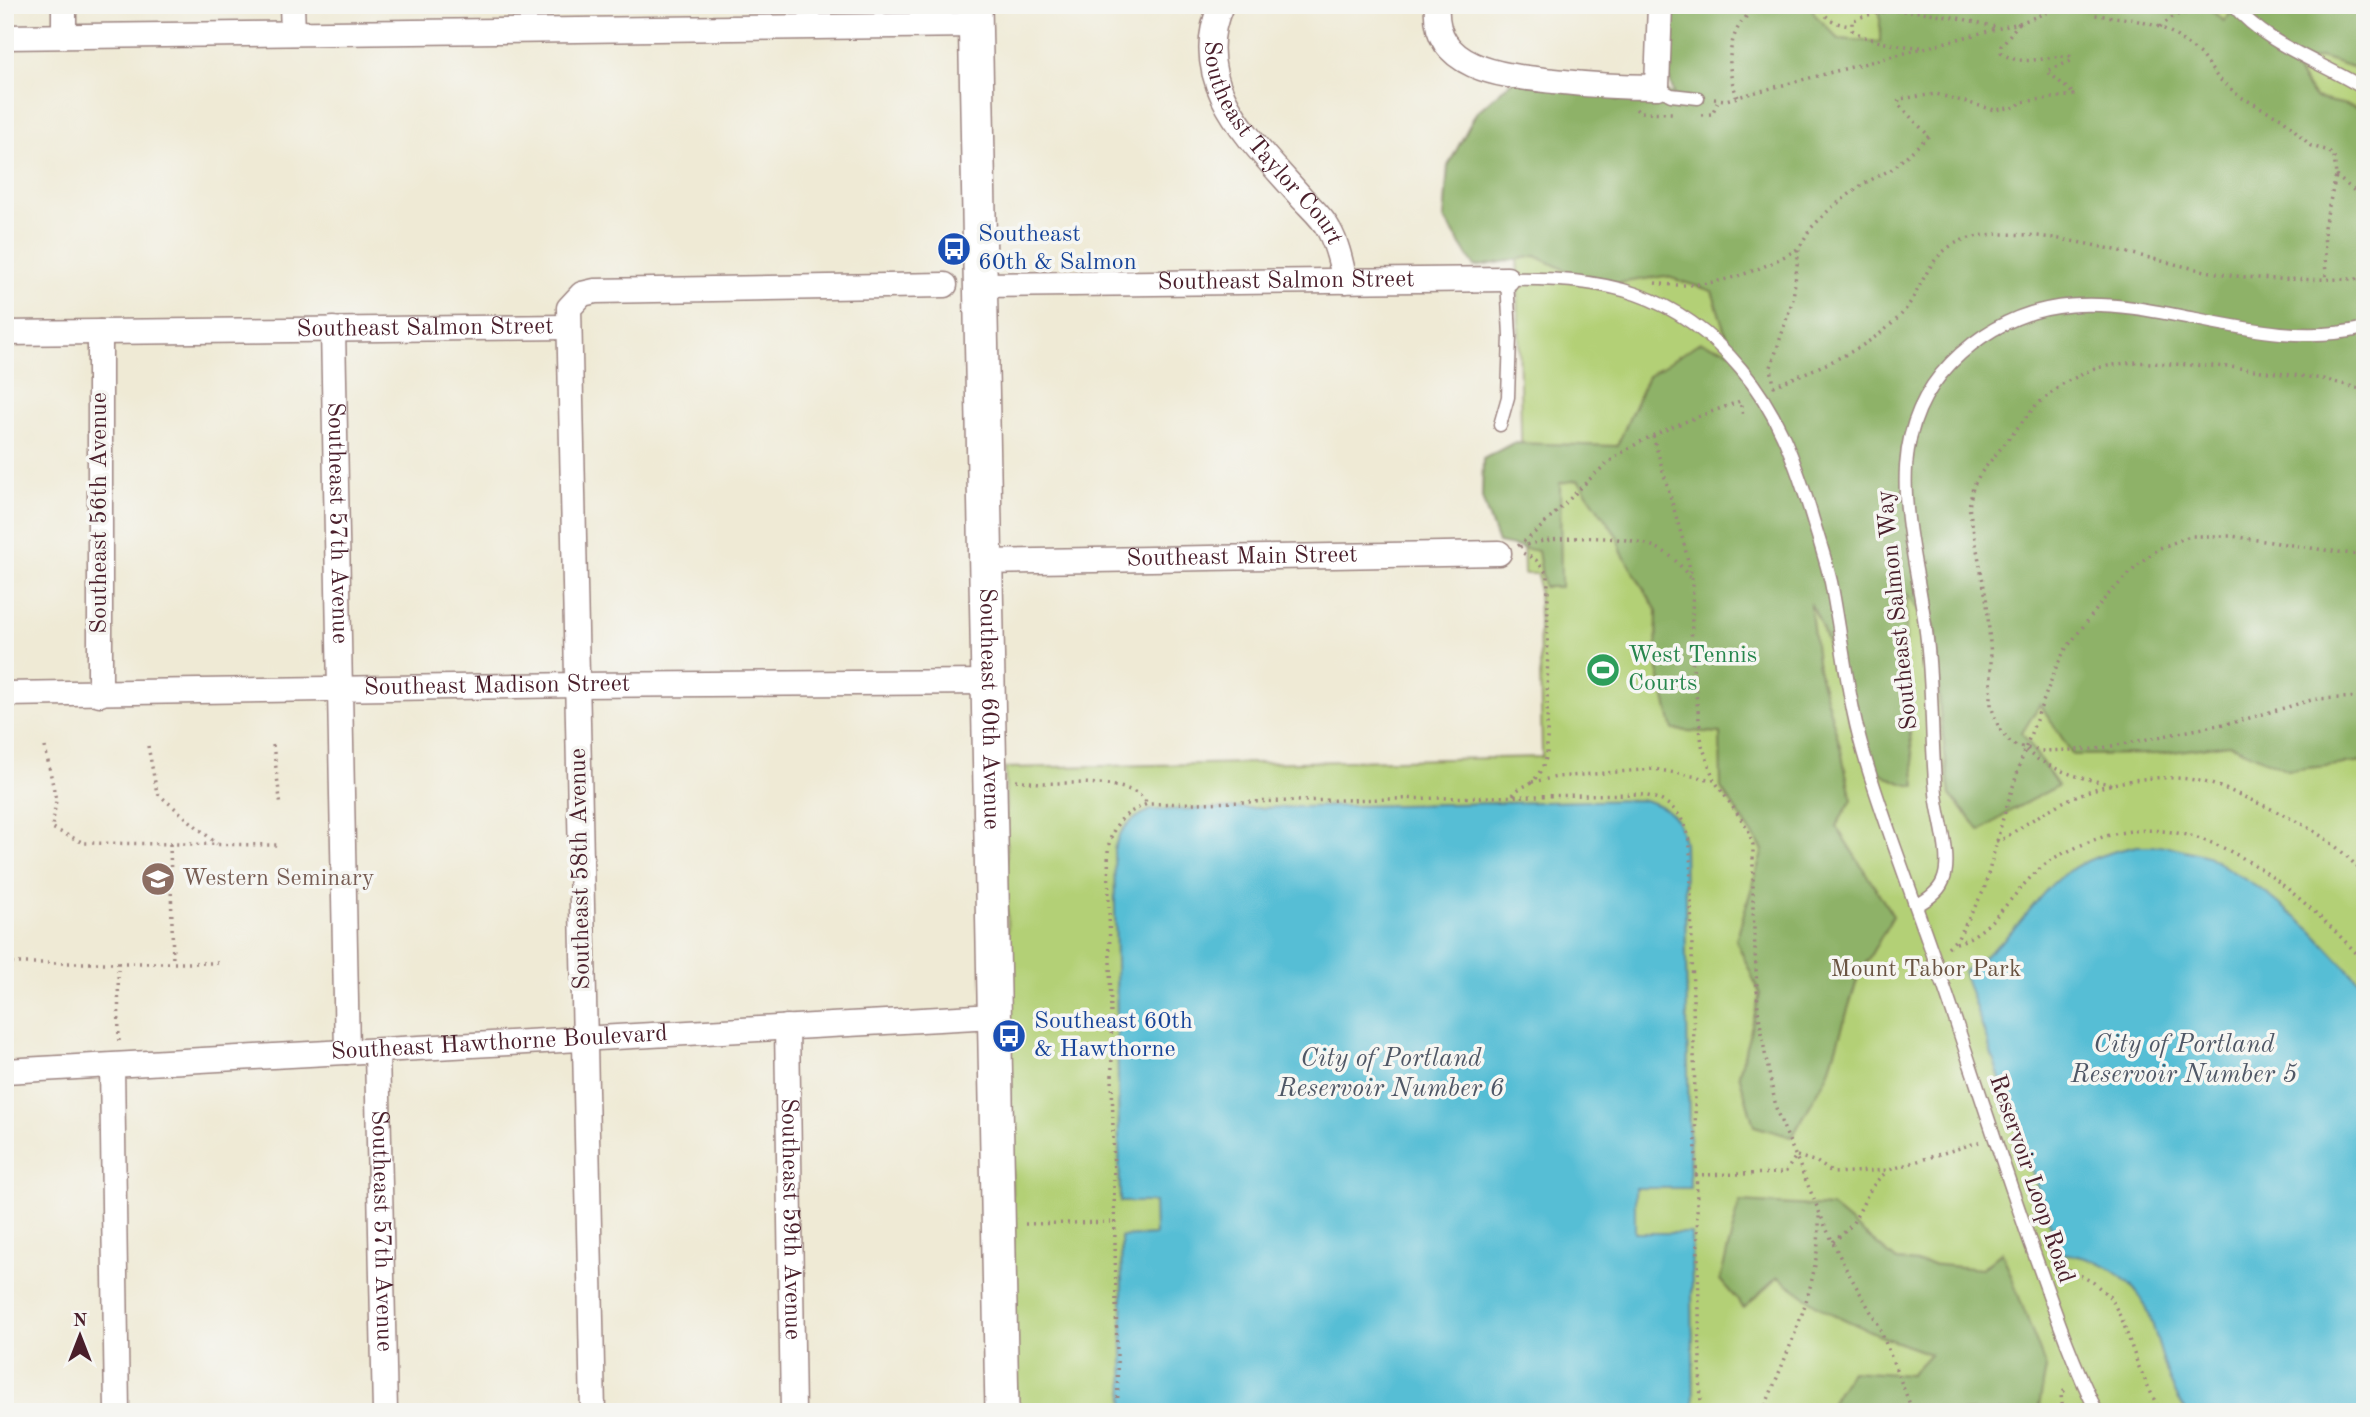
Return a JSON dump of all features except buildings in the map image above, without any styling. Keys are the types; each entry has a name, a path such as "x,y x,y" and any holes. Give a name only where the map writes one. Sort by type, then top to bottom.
{"main road":[{"name":"Southeast 60th Avenue","path":"975,15 1002,1412"}],"street":[{"path":"64,5 64,36"},
{"path":"292,5 293,33"},
{"name":"Southeast Taylor Court","path":"1221,5 1213,31 1212,62 1220,94 1239,124 1328,228 1339,254 1345,281"},
{"path":"1437,5 1437,24 1444,41 1461,58 1488,71 1504,76 1584,85 1657,87 1661,5"},
{"path":"5,37 293,33 975,15"},
{"name":"Southeast Salmon Street","path":"980,285 1507,279"},
{"name":"Southeast Salmon Street","path":"5,333 568,327 569,309 578,297 587,292 945,285"},
{"name":"Southeast 58th Avenue","path":"568,327 593,1412"},
{"name":"Southeast 57th Avenue","path":"333,329 347,1052"},
{"name":"Southeast 56th Avenue","path":"100,332 100,694"},
{"name":"Southeast Main Street","path":"985,562 1506,551"},
{"name":"Southeast Madison Street","path":"5,694 988,682"},
{"name":"Southeast Hawthorne Boulevard","path":"5,1071 994,1016"},
{"name":"Southeast 59th Avenue","path":"786,1027 793,1412"},
{"name":"Southeast 57th Avenue","path":"377,1051 385,1412"},
{"path":"112,1066 117,1412"}],"lane":[{"path":"2233,5 2252,24 2286,47 2365,89"},
{"path":"1657,87 1666,93 1698,98"},
{"path":"1500,425 1508,397 1510,336 1507,279"},
{"name":"Reservoir Loop Road","path":"1507,279 1584,282 1621,288 1653,299 1669,308 1706,334 1748,377 1784,436 1798,470 1827,568 1863,752 2041,1273 2081,1380 2097,1412"},
{"name":"Southeast Salmon Way","path":"1916,906 1937,891 1946,871 1936,795 1925,622 1905,504 1907,457 1912,429 1925,396 1935,382 1951,363 1980,337 2017,318 2057,305 2094,303 2296,336 2328,335 2365,328"}],"path":[{"path":"1738,97 1729,74 1732,46 1738,27 1759,5"},
{"path":"1817,5 1835,24 1851,26 1859,34 1879,41 1927,48"},
{"path":"1698,98 1726,100 1738,97 2002,28 2067,5"},
{"path":"2086,5 2095,15 2131,19 2160,27 2200,54 2218,78 2239,96 2283,118 2311,146 2330,152 2335,160 2336,176 2324,227 2326,280"},
{"path":"2160,27 2175,15 2213,10 2222,5"},
{"path":"2339,5 2364,13 2363,5"},
{"path":"1851,26 1852,21 1871,10 1907,8 1929,10 2002,28"},
{"path":"2019,23 2001,46 2001,52 2006,56 2025,60 2070,56 2072,58 2066,64 2047,71 2075,95 2021,102 2017,107 1995,110 1936,94 1899,99 1898,104 1929,136 1892,169 1863,184 1817,219 1799,248 1793,299 1771,367 1774,386 1868,343 1901,316 1939,256 1953,244 1977,236 2011,234 2074,242 2244,277 2277,280 2365,279"},
{"path":"2336,176 2356,192 2365,205"},
{"path":"1621,288 1628,278 1681,285 1735,278 1771,265 1799,248"},
{"path":"2365,390 2323,379 2187,364 2132,362 2095,368 2050,393 2036,405 1980,474 1973,487 1969,507 1987,603 1993,714 2009,741 2025,749 2059,752 2110,747 2239,721 2315,699 2365,697"},
{"path":"1506,551 1544,527 1611,461 1653,436 1741,401 1743,416"},
{"path":"1653,436 1693,582 1691,650 1702,745 1714,780 1748,829 1753,845 1752,909 1761,1031 1777,1112 1833,1242 1878,1324 1913,1412"},
{"path":"1954,943 1984,890 1996,841 2025,749 2057,665 2065,650 2106,597 2142,561 2174,541 2208,534 2365,556"},
{"path":"1506,551 1557,538 1641,542 1662,550 1676,561 1693,582"},
{"path":"1506,551 1536,560 1548,575 1547,758 1532,782"},
{"path":"273,745 281,807"},
{"path":"148,746 157,793 217,844"},
{"path":"44,747 56,800 52,828 84,843 279,845"},
{"path":"2025,749 2031,756 2048,764 2093,781 2115,785"},
{"path":"1513,795 1532,782 1557,777 1654,769 1714,780"},
{"path":"989,779 1118,787 1139,793 1147,804"},
{"path":"1996,841 2087,791 2170,779 2203,782 2220,787 2321,835 2347,855 2365,876"},
{"path":"1118,1412 1108,848 1115,825 1133,810 1147,804 1513,795 1648,795 1668,803 1683,820 1690,845 1701,1412"},
{"path":"1933,954 1954,943 1969,940 2050,860 2093,839 2135,830 2186,834 2226,848 2263,870 2298,897 2365,962"},
{"path":"170,844 173,963"},
{"path":"5,963 221,963"},
{"path":"117,963 118,1035"},
{"path":"1797,1156 1817,1162 1833,1173 1889,1170 1994,1138"},
{"path":"1695,1175 1785,1173 1797,1156"},
{"path":"1833,1242 1847,1230 1872,1186 1889,1170"},
{"path":"1763,1412 1809,1296 1818,1249 1819,1212"},
{"path":"1029,1224 1114,1222"},
{"path":"2041,1273 2056,1267 2071,1270 2094,1283 2111,1298 2160,1412"},
{"path":"2063,1412 2063,1390 2081,1380"}],"green space":[{"path":"1655,5 1811,5 1815,15 1839,39 1880,42 1880,5 2205,5 2224,21 2237,5 2365,5 2365,71 2320,57 2292,65 2315,98 2365,109 2365,762 2288,770 2229,744 2158,754 2073,755 2040,704 2022,733 2058,786 2012,810 1981,831 1950,795 1940,711 1935,629 1907,594 1904,683 1916,786 1890,778 1877,771 1869,762 1851,724 1827,642 1810,603 1818,669 1852,800 1836,826 1893,916 1858,977 1828,1074 1792,1137 1754,1126 1739,1074 1760,994 1736,940 1763,850 1721,788 1720,733 1673,730 1656,662 1657,611 1622,553 1617,536 1578,480 1560,483 1561,587 1544,587 1538,551 1498,543 1482,498 1483,459 1513,443 1617,446 1648,376 1700,342 1731,351 1712,291 1665,276 1598,286 1536,256 1475,267 1444,218 1448,166 1476,113 1514,79 1588,79 1617,100 1633,84 1674,94 1656,32"},
{"name":"Mount Tabor Park","path":"1690,5 2365,5 2365,1412 1015,1412 1005,768 1542,757 1538,574 1524,574 1514,100 1694,118"},
{"path":"1740,1202 1832,1207 1897,1261 1982,1269 2002,1252 2046,1368 2038,1412 1825,1412 1851,1371 1910,1375 1930,1354 1883,1337 1824,1310 1778,1277 1744,1308 1720,1280"}],"water":[{"name":"City of Portland Reservoir Number 6","path":"1645,800 1672,815 1684,843 1690,1188 1635,1188 1635,1233 1691,1233 1694,1412 1124,1412 1121,1237 1155,1235 1154,1202 1120,1202 1114,849 1123,830 1151,810"},
{"name":"City of Portland Reservoir Number 5","path":"2137,846 2168,846 2208,856 2266,893 2311,930 2365,988 2365,1412 2187,1412 2169,1379 2151,1320 2137,1293 2127,1282 2103,1265 2075,1255 2060,1253 1963,971 2002,941 2061,876 2094,858"}],"place":[{"name":"Southeast 60th & Salmon","path":"954,249"},
{"name":"West Tennis Courts","path":"1603,670"},
{"name":"Western Seminary","path":"158,879"},
{"name":"Southeast 60th & Hawthorne","path":"1009,1036"}]}
